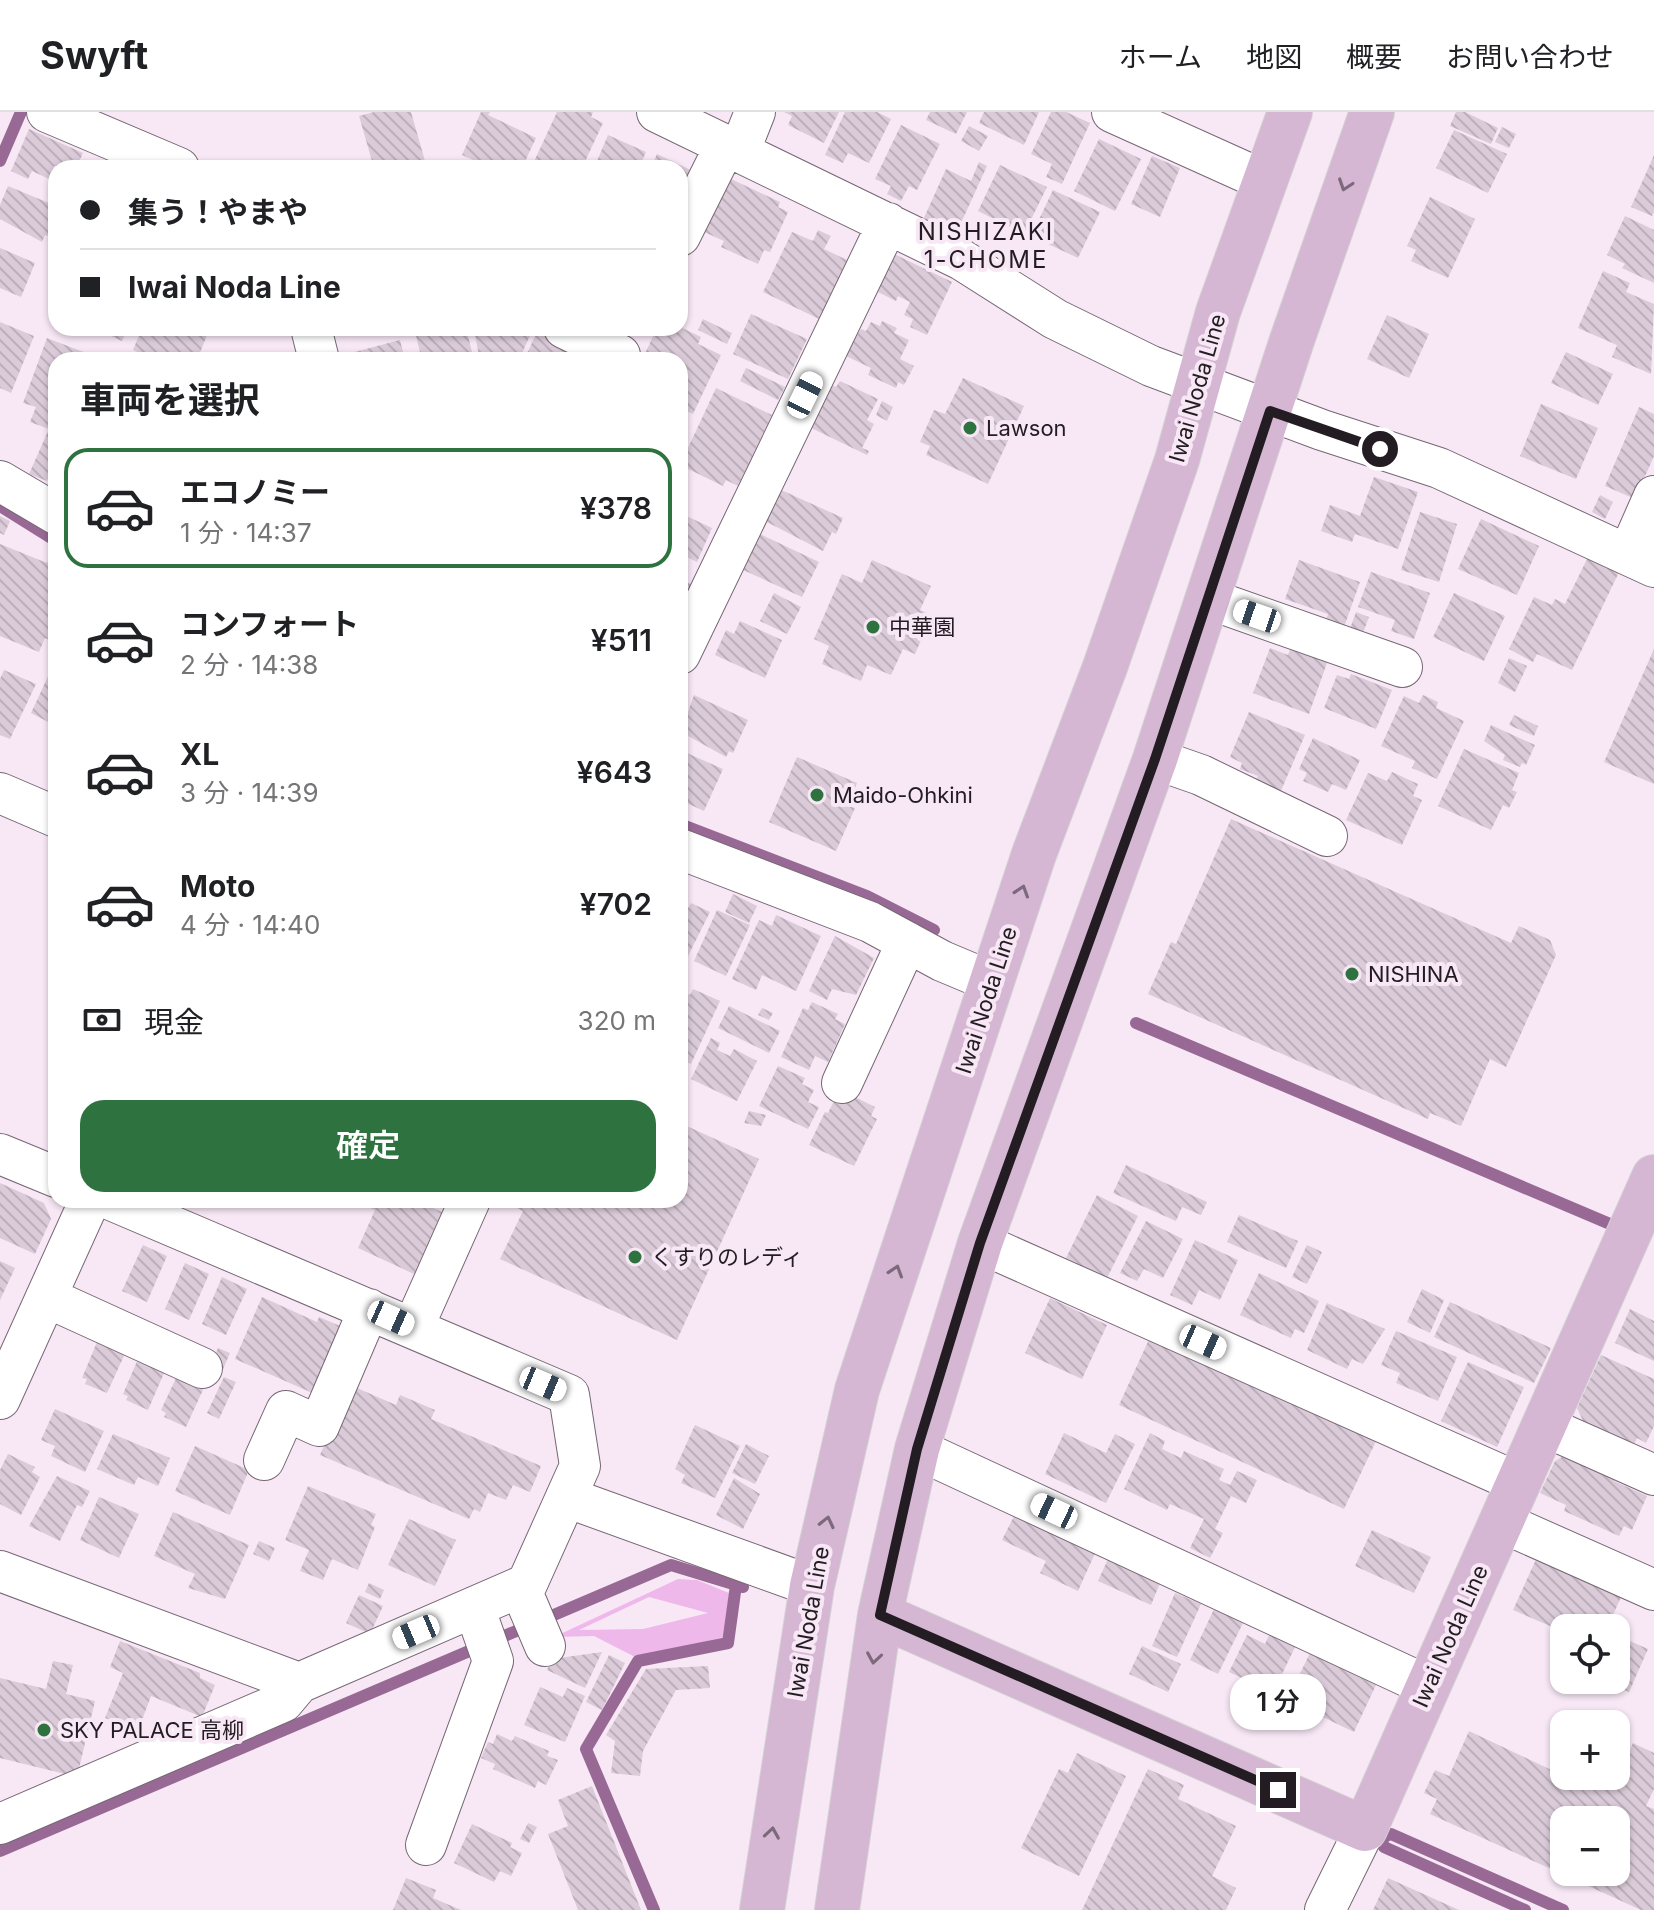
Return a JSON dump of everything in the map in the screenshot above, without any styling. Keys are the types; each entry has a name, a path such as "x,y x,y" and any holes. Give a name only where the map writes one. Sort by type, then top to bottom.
{"main road":[{"name":"Iwai Noda Line","path":"762,1910 812,1586 857,1390 1034,854 1105,667 1177,460 1218,312 1290,112"},
{"path":"837,1910 880,1615 917,1449 980,1243 1155,759 1372,112"},
{"name":"Iwai Noda Line","path":"1365,1829 1654,1177"},
{"path":"880,1615 1365,1829"}],"street":[{"path":"47,112 160,160"},
{"path":"657,112 962,260 1055,319 1151,366 1270,411 1439,468 1641,561 1654,496"},
{"path":"688,223 755,112"},
{"path":"1112,112 1265,181"},
{"path":"688,637 888,223"},
{"path":"588,336 624,348"},
{"path":"0,481 48,509"},
{"path":"1209,599 1402,667"},
{"path":"1155,759 1201,775 1327,836"},
{"path":"0,793 48,814"},
{"path":"688,852 870,922 992,982"},
{"path":"842,1083 907,942"},
{"path":"0,1154 48,1174"},
{"path":"0,1399 86,1208"},
{"path":"0,1824 283,1702 299,1683 534,1619 527,1584 580,1466 569,1395 130,1208"},
{"path":"413,1328 466,1208"},
{"path":"980,1243 1519,1483"},
{"path":"46,1297 202,1368"},
{"path":"264,1460 286,1411 319,1426 369,1309"},
{"path":"1544,1426 1654,1475"},
{"path":"917,1449 1428,1686"},
{"path":"566,1497 812,1586"},
{"path":"1501,1522 1654,1590"},
{"path":"0,1571 299,1683"},
{"path":"426,1845 483,1632"},
{"path":"1325,1910 1365,1829"}],"shaded area":[{"path":"678,1579 697,1580 729,1593 724,1637 637,1658 594,1636 554,1637","holes":["649,1597 708,1613 643,1629 579,1630"]}],"building":[{"path":"374,112 411,112 425,160 372,160 359,116"},
{"path":"481,112 490,112 488,115 536,138 526,160 473,160 462,155"},
{"path":"557,112 593,112 591,117 603,123 586,160 535,160"},
{"path":"784,112 839,112 824,143 788,125 792,116"},
{"path":"845,112 877,112 891,119 869,163 848,153 843,163 825,155"},
{"path":"930,112 967,112 956,134 926,120"},
{"path":"984,112 1039,112 1024,145 979,123"},
{"path":"1051,112 1066,112 1090,123 1062,184 1046,177 1052,164 1031,154"},
{"path":"1456,112 1465,112 1498,128 1491,144 1450,126"},
{"path":"901,125 940,144 917,190 909,186 901,201 887,194 891,186 875,179"},
{"path":"969,126 988,136 979,151 961,141"},
{"path":"1502,127 1516,134 1509,148 1495,142"},
{"path":"29,129 83,153 80,160 48,160 48,179 32,171 28,179 11,171"},
{"path":"1454,130 1507,154 1488,193 1436,168"},
{"path":"608,135 646,152 642,160 597,160"},
{"path":"1099,139 1141,159 1115,211 1074,191"},
{"path":"657,154 670,160 654,160"},
{"path":"1654,155 1654,212 1652,216 1631,207"},
{"path":"1152,156 1180,168 1160,217 1131,204"},
{"path":"979,162 987,166 956,234 923,220 946,169 971,181"},
{"path":"1000,165 1047,187 1024,234 978,211"},
{"path":"688,169 695,172 688,187"},
{"path":"729,178 780,202 778,207 788,212 770,252 764,250 758,264 721,247 724,241 704,232"},
{"path":"8,186 48,203 48,236 45,235 42,242 0,219 0,205"},
{"path":"1053,190 1100,212 1078,258 1031,236"},
{"path":"1430,197 1475,219 1448,278 1411,261 1416,250 1407,246"},
{"path":"1625,216 1654,230 1654,283 1622,268 1625,264 1607,255"},
{"path":"818,230 831,236 824,249 847,260 819,319 763,292 792,232 813,241"},
{"path":"0,248 35,263 21,297 0,288"},
{"path":"894,254 952,282 927,335 910,327 913,319 904,315 910,302 898,296 896,301 876,291"},
{"path":"1603,271 1630,283 1626,292 1654,304 1651,374 1612,357 1617,345 1578,328"},
{"path":"751,314 807,339 788,379 733,354"},
{"path":"1387,315 1429,334 1409,378 1367,359"},
{"path":"703,319 732,333 727,344 698,330"},
{"path":"882,321 897,328 894,333 909,340 900,359 914,366 904,385 898,382 896,388 868,375 871,368 844,355 861,329 866,331 871,322 880,326"},
{"path":"0,322 34,336 11,393 0,388"},
{"path":"688,331 701,337 698,344 721,355 693,414 688,412 688,352 646,352 653,336 688,336"},
{"path":"139,336 207,336 200,352 133,350"},
{"path":"416,336 468,336 472,352 420,352"},
{"path":"475,336 530,336 523,352 478,352"},
{"path":"535,336 546,336 581,352 528,352"},
{"path":"47,338 83,352 48,352 48,429 30,422 36,407 23,403"},
{"path":"400,340 403,352 355,352"},
{"path":"1566,352 1613,374 1598,405 1551,383"},
{"path":"746,368 785,387 778,400 740,381"},
{"name":"Lawson","path":"963,378 1024,406 988,484 926,455 930,446 920,442 934,410 945,414"},
{"path":"840,381 878,399 867,420 874,424 862,448 869,451 867,455 807,426 828,383 836,387"},
{"path":"716,388 772,415 738,486 726,480 723,486 688,469 688,448"},
{"path":"882,401 893,407 887,421 876,415"},
{"path":"1541,404 1598,428 1576,479 1520,456"},
{"path":"1639,407 1654,414 1654,456 1635,499 1605,486"},
{"path":"48,431 47,481 29,474"},
{"path":"1374,477 1418,492 1398,549 1355,534 1352,542 1321,531 1330,505 1360,516"},
{"path":"779,489 843,518 823,551 765,521"},
{"path":"1600,495 1613,502 1605,519 1592,512"},
{"path":"1420,512 1457,524 1439,582 1401,570"},
{"path":"0,516 10,521 4,535 0,533"},
{"path":"688,517 712,528 697,562 688,558"},
{"path":"1481,519 1539,546 1517,595 1458,569"},
{"path":"758,533 819,562 802,597 741,569"},
{"path":"0,544 48,561 48,639 45,638 39,652 0,636"},
{"path":"1590,553 1621,568 1572,670 1537,654 1533,662 1509,649 1534,597 1552,605 1555,599 1565,604"},
{"name":"中華園","path":"872,560 931,586 920,610 932,615 915,654 903,649 891,675 867,665 861,681 822,664 829,646 814,639 842,574 862,583"},
{"path":"1299,560 1360,582 1343,630 1325,623 1328,614 1285,599"},
{"path":"1371,572 1430,593 1414,639 1391,631 1395,620 1358,607"},
{"path":"688,583 695,586 688,600"},
{"path":"774,593 801,607 787,634 760,621"},
{"path":"1454,593 1505,616 1484,661 1433,637"},
{"path":"1356,612 1369,617 1361,638 1348,634"},
{"path":"740,621 782,640 765,678 715,655 726,630 734,634"},
{"path":"1291,647 1328,660 1309,714 1253,693 1270,648 1288,655"},
{"path":"1654,649 1654,784 1604,762"},
{"path":"1509,658 1527,666 1515,692 1498,683"},
{"path":"4,670 36,684 10,739 0,735 0,679"},
{"path":"1351,674 1392,690 1376,729 1324,708 1337,675 1349,679"},
{"path":"48,676 48,722 31,713"},
{"path":"694,695 748,720 733,753 729,751 726,757 688,736 688,712"},
{"path":"1423,695 1438,702 1436,708 1464,721 1437,779 1412,768 1415,761 1381,746 1404,696 1419,703"},
{"path":"1249,712 1305,735 1280,793 1255,782 1258,776 1240,769 1242,763 1230,757"},
{"path":"1514,715 1538,726 1534,736 1509,725"},
{"path":"1491,725 1535,745 1526,765 1522,763 1520,767 1503,760 1505,755 1484,741"},
{"path":"1313,738 1360,760 1346,790 1332,784 1328,792 1303,781 1307,773 1299,769"},
{"path":"1464,749 1519,773 1512,790 1517,792 1509,808 1503,805 1491,830 1438,806"},
{"path":"688,754 723,769 704,811 688,804"},
{"name":"Maido-Ohkini","path":"797,757 857,783 848,806 855,808 836,851 769,822"},
{"path":"1392,772 1418,784 1413,796 1422,800 1402,845 1346,820 1368,773 1387,781"},
{"name":"NISHINA","path":"1231,819 1511,943 1519,926 1550,940 1556,955 1506,1067 1490,1059 1461,1126 1430,1113 1428,1119 1148,994 1171,942 1176,944"},
{"path":"733,894 757,906 749,923 725,912"},
{"path":"691,903 710,912 688,956 688,908"},
{"path":"717,910 750,925 726,976 694,961"},
{"path":"776,915 821,936 796,991 762,975 756,990 732,979 759,920 772,926"},
{"path":"835,936 874,958 856,995 832,989 827,1000 809,991"},
{"path":"693,989 720,1001 691,1064 688,1063 690,995"},
{"path":"812,1002 838,1014 835,1019 845,1024 828,1062 815,1056 809,1070 781,1057 803,1008 808,1010"},
{"path":"729,1006 780,1031 769,1053 718,1028"},
{"path":"762,1008 773,1013 769,1020 758,1015"},
{"path":"711,1038 720,1043 717,1050 730,1056 734,1049 757,1061 737,1101 691,1079"},
{"path":"778,1066 805,1078 802,1084 814,1090 808,1102 819,1107 808,1129 759,1106"},
{"path":"845,1092 875,1107 871,1116 877,1119 854,1166 809,1145 825,1112 828,1113 838,1093"},
{"path":"749,1111 766,1115 761,1126 744,1123"},
{"path":"688,1127 759,1159 677,1340 500,1259 523,1211 517,1208 688,1208"},
{"path":"1126,1165 1207,1202 1201,1215 1182,1207 1176,1221 1113,1193"},
{"path":"0,1183 44,1203 51,1219 35,1254 0,1238"},
{"path":"1097,1195 1138,1216 1107,1278 1066,1258"},
{"path":"370,1208 433,1208 442,1212 414,1274 358,1248 375,1210"},
{"path":"1239,1215 1298,1241 1286,1268 1227,1242"},
{"path":"1146,1221 1183,1239 1163,1278 1144,1269 1137,1281 1120,1273"},
{"path":"1195,1240 1238,1260 1220,1300 1199,1290 1192,1305 1170,1295"},
{"path":"143,1245 167,1256 147,1302 122,1291"},
{"path":"1307,1245 1322,1252 1307,1284 1292,1277"},
{"path":"0,1261 15,1268 0,1300"},
{"path":"185,1263 209,1274 189,1320 165,1309"},
{"path":"1259,1273 1319,1301 1304,1333 1295,1329 1291,1338 1240,1315"},
{"path":"222,1277 247,1289 226,1335 202,1324"},
{"path":"1422,1289 1444,1300 1430,1333 1407,1322"},
{"path":"262,1297 317,1322 319,1317 347,1329 317,1395 235,1359"},
{"path":"1050,1298 1107,1325 1082,1379 1025,1353"},
{"path":"1450,1302 1551,1348 1534,1383 1434,1337"},
{"path":"1327,1303 1385,1329 1363,1364 1352,1359 1347,1369 1307,1350"},
{"path":"1630,1309 1654,1321 1654,1361 1615,1343"},
{"path":"1396,1331 1457,1357 1438,1401 1396,1383 1400,1373 1381,1365"},
{"path":"1151,1335 1377,1439 1344,1509 1119,1405"},
{"path":"110,1340 128,1347 107,1393 85,1384 87,1379 82,1378 97,1342 107,1347"},
{"path":"218,1348 230,1353 218,1381 206,1375"},
{"path":"1601,1355 1654,1379 1654,1426 1646,1443 1637,1438 1633,1447 1584,1423 1577,1408"},
{"path":"138,1359 168,1364 148,1410 126,1400 128,1396 123,1394"},
{"path":"1468,1362 1524,1387 1497,1447 1441,1421"},
{"path":"177,1376 207,1381 186,1427 164,1417 166,1413 161,1410"},
{"path":"224,1377 236,1382 219,1419 207,1413"},
{"path":"350,1385 396,1405 400,1395 435,1410 431,1419 541,1466 530,1492 513,1485 506,1500 488,1493 480,1512 474,1509 469,1519 320,1455"},
{"path":"55,1409 104,1431 85,1472 51,1456 55,1446 41,1440"},
{"path":"695,1425 740,1446 715,1498 681,1483 685,1475 675,1469"},
{"path":"1064,1433 1106,1453 1115,1434 1135,1444 1106,1503 1045,1474"},
{"path":"1150,1433 1165,1441 1162,1449 1181,1458 1184,1451 1224,1469 1219,1480 1230,1485 1237,1471 1257,1480 1246,1503 1231,1496 1215,1529 1223,1533 1210,1558 1190,1548 1204,1519 1170,1504 1167,1510 1124,1489"},
{"path":"113,1434 170,1458 158,1486 138,1477 134,1485 97,1469"},
{"path":"746,1444 769,1456 755,1484 732,1473"},
{"path":"195,1446 249,1470 230,1515 175,1491"},
{"path":"1569,1453 1617,1475 1614,1481 1647,1496 1632,1530 1624,1526 1619,1536 1564,1511 1566,1505 1540,1493 1555,1461"},
{"path":"8,1454 35,1467 32,1472 40,1477 21,1515 0,1504 0,1470"},
{"path":"57,1476 90,1491 82,1507 77,1505 60,1541 29,1526"},
{"path":"734,1478 760,1494 743,1529 716,1515"},
{"path":"308,1486 376,1514 371,1525 375,1527 358,1570 332,1559 323,1580 300,1571 309,1550 285,1540"},
{"path":"99,1497 139,1514 119,1558 80,1540"},
{"path":"173,1512 249,1545 225,1599 188,1588 195,1574 154,1556"},
{"path":"1015,1514 1096,1551 1078,1591 1040,1573 1046,1561 1002,1540"},
{"path":"409,1519 456,1540 435,1586 388,1565"},
{"path":"1372,1530 1431,1557 1414,1593 1355,1566"},
{"path":"259,1541 275,1548 269,1561 253,1554"},
{"path":"1538,1555 1623,1593 1613,1614 1550,1614 1550,1626 1513,1610"},
{"path":"1108,1559 1160,1583 1151,1605 1098,1581"},
{"path":"369,1583 384,1590 380,1599 365,1592"},
{"path":"1175,1593 1201,1604 1177,1657 1152,1646"},
{"path":"359,1595 383,1606 370,1634 346,1623"},
{"path":"1214,1609 1243,1623 1218,1674 1190,1660"},
{"path":"1270,1633 1296,1645 1273,1693 1229,1672 1247,1635 1265,1644"},
{"path":"120,1641 200,1673 200,1678 215,1685 202,1717 151,1696 138,1731 105,1718 123,1673 110,1667"},
{"path":"1630,1641 1648,1649 1630,1690"},
{"path":"1142,1646 1181,1664 1168,1692 1129,1674"},
{"path":"602,1652 585,1688 547,1670 552,1659"},
{"path":"1310,1653 1376,1685 1354,1732 1287,1700"},
{"path":"609,1655 625,1663 602,1710 586,1702"},
{"name":"SKY PALACE 高柳","path":"53,1661 73,1665 66,1694 95,1701 77,1777 0,1758 0,1678 46,1689"},
{"path":"708,1666 710,1688 676,1690 643,1751 640,1776 611,1773 615,1741 606,1735 646,1669"},
{"path":"540,1687 563,1697 567,1688 585,1696 565,1742 524,1725"},
{"path":"1469,1731 1550,1769 1550,1790 1630,1790 1630,1750 1633,1743 1654,1753 1654,1789 1646,1806 1654,1809 1654,1910 1641,1910 1588,1886 1630,1886 1630,1806 1550,1806 1550,1869 1430,1814 1437,1799 1424,1793 1435,1770 1449,1776"},
{"path":"497,1734 512,1741 515,1736 549,1751 547,1756 558,1760 546,1785 538,1781 535,1788 493,1769 495,1764 481,1758 488,1742 493,1744"},
{"path":"1077,1753 1126,1776 1079,1876 1021,1848 1059,1769 1068,1773"},
{"path":"1148,1769 1184,1785 1178,1799 1236,1826 1212,1876 1236,1888 1226,1910 1082,1910"},
{"path":"592,1786 641,1910 578,1910 548,1834 568,1826 558,1800"},
{"path":"528,1823 537,1827 529,1843 520,1839"},
{"path":"472,1824 512,1843 510,1847 522,1853 511,1876 500,1871 494,1882 454,1863"},
{"path":"406,1878 436,1890 433,1898 461,1910 393,1910"},
{"path":"1388,1878 1459,1910 1373,1910"}],"waterway":[{"path":"0,161 21,112"},
{"path":"0,506 48,536"},
{"path":"688,827 867,896 934,930"},
{"path":"1136,1023 1610,1224"},
{"path":"0,1851 671,1565 743,1587"},
{"path":"654,1910 586,1749 638,1661 728,1643 736,1585"},
{"path":"1525,1910 1384,1847 1381,1838 1391,1834 1563,1910"}],"place":[{"name":"Lawson","path":"970,428"},
{"name":"中華園","path":"873,627"},
{"name":"Maido-Ohkini","path":"817,795"},
{"name":"NISHINA","path":"1352,974"},
{"name":"くすりのレディ","path":"635,1257"},
{"name":"SKY PALACE 高柳","path":"44,1730"}],"district":[{"name":"NISHIZAKI 1-CHOME","path":"986,245"}],"route":[{"path":"1278,1790 931,1634 880,1615 917,1449 980,1243 1155,759 1270,411 1380,449"}]}
